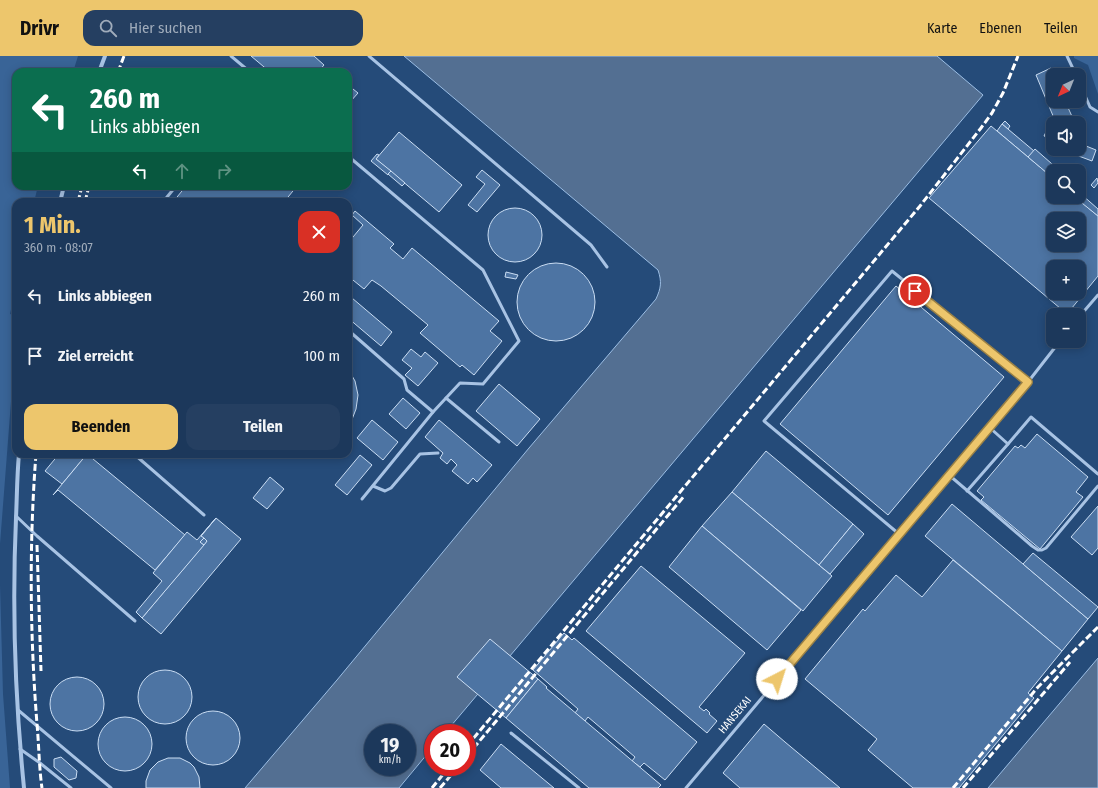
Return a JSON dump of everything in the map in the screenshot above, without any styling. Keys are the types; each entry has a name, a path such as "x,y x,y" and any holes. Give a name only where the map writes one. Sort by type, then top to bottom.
{"street":[{"path":"100,68 105,56"},
{"path":"19,458 14,614 20,749 24,788"}],"lane":[{"path":"231,56 245,68"},
{"path":"369,56 591,245 607,267"},
{"path":"1067,56 1073,68"},
{"path":"1086,98 1090,107 1098,112"},
{"path":"352,159 483,270 519,341 483,384 460,383 362,499"},
{"path":"166,198 173,190"},
{"path":"899,534 764,421 892,272 1028,382"},
{"path":"1086,309 1098,295"},
{"path":"1093,300 1098,299"},
{"path":"352,334 404,379 407,390 434,412"},
{"name":"HANSEKAI","path":"686,788 1028,382 1055,348"},
{"path":"446,398 499,442"},
{"path":"967,491 1031,417 1098,474"},
{"path":"989,427 1008,444"},
{"path":"372,486 385,491 391,488 420,454 438,453"},
{"path":"139,458 204,515"},
{"path":"949,475 1038,550 1046,548 1098,486"},
{"path":"16,516 135,621"},
{"path":"18,710 111,788"},
{"path":"510,732 579,788"},
{"path":"20,749 71,788"}],"shaded area":[{"path":"0,56 78,56 74,68 12,68 12,190 37,190 35,198 12,198 12,305 10,314 12,315 12,389 0,544"},
{"path":"404,56 937,56 983,95 453,724 424,724 424,758 416,768 416,724 364,724 364,776 409,776 399,788 245,788 337,680 529,448 656,299 659,292 660,278 658,270"},
{"path":"1074,56 1098,56 1098,94 1088,65 1074,58"},
{"path":"0,585 3,694 10,788 0,788"},
{"path":"1098,658 1098,788 988,788"}],"building":[{"path":"251,56 314,56 324,65 321,68 265,68"},
{"path":"1046,70 1046,99 1036,75"},
{"path":"352,88 358,93 352,100"},
{"path":"1050,108 1068,108 1072,116 1053,116"},
{"path":"1005,121 1010,126 1008,129 1002,124"},
{"path":"1002,124 1034,151 1028,157 997,131"},
{"path":"991,126 1046,172 1046,204 1083,204 1098,216 1098,276 1086,291 1086,260 1046,260 1046,296 929,198"},
{"path":"399,132 462,185 439,212 376,159"},
{"path":"1086,146 1096,150 1092,161 1079,156 1086,156"},
{"path":"1035,149 1052,164 1046,164 1046,172 1028,157"},
{"path":"377,154 379,155 376,159 391,171 388,175 371,161"},
{"path":"482,170 500,185 477,212 468,205 485,184 476,177"},
{"path":"391,171 405,183 402,186 388,174"},
{"path":"1097,178 1098,183 1094,188 1091,185"},
{"path":"183,190 294,190 287,198 176,198"},
{"path":"1086,198 1098,209 1098,216 1083,204 1086,204"},
{"path":"510,208 520,208 530,212 538,220 542,230 542,240 538,250 530,258 520,262 510,262 500,258 492,250 488,240 488,230 492,220 500,212"},
{"path":"355,211 394,244 390,248 403,259 412,248 499,321 490,331 502,341 474,375 462,365 460,367 420,333 428,325 381,286 372,280 364,289 352,279 352,238 363,225 352,215"},
{"path":"556,263 571,266 583,275 592,287 595,302 592,317 583,329 571,338 556,341 541,338 529,329 520,317 517,302 520,287 529,275 541,266"},
{"path":"506,272 518,275 516,279 505,277"},
{"path":"896,286 1004,377 888,515 780,424"},
{"path":"352,298 392,332 381,346 352,321"},
{"path":"1050,300 1078,300 1072,308 1060,308"},
{"path":"411,349 421,357 425,352 438,363 418,386 405,375 412,368 402,360"},
{"path":"352,376 355,381 358,395 356,409 352,419"},
{"path":"499,384 540,419 517,446 476,411"},
{"path":"403,398 420,413 406,429 389,414"},
{"path":"372,420 398,442 383,460 357,438"},
{"path":"439,420 492,465 477,482 473,478 468,484 452,471 457,465 451,459 447,464 440,458 443,453 425,437"},
{"path":"1037,434 1088,477 1076,492 1083,497 1040,549 981,500 984,497 977,491 1015,446 1018,448 1021,445 1025,448"},
{"path":"766,451 853,524 819,565 732,492"},
{"path":"360,455 372,465 347,495 335,485"},
{"path":"56,458 84,458 62,484 45,471"},
{"path":"84,458 92,458 185,535 155,570 58,490 53,495"},
{"path":"270,477 284,489 267,509 253,498"},
{"path":"732,492 832,576 803,611 702,526"},
{"path":"952,504 1088,619 1062,651 925,536"},
{"path":"1098,506 1098,548 1092,555 1071,537"},
{"path":"216,518 241,539 161,634 142,618 207,541 201,536"},
{"path":"216,518 201,536 204,538 200,542 204,545 142,618 136,612 162,581 153,573 187,532 197,540"},
{"path":"853,524 864,534 830,574 819,565"},
{"path":"702,526 801,610 767,650 669,567"},
{"path":"204,538 207,541 204,545 200,542"},
{"path":"1033,553 1098,607 1088,619 1023,564"},
{"path":"953,560 1062,651 1028,693 1034,698 959,788 913,788 868,750 877,739 805,679 863,609 865,611 896,575 922,597"},
{"path":"641,566 745,653 699,707 704,711 706,709 717,721 707,733 586,631"},
{"path":"564,633 572,640 574,638 697,742 665,780 644,763 640,767 632,761 635,757 588,717 585,721 575,713 578,709 533,670"},
{"path":"490,639 538,679 506,718 457,677"},
{"path":"160,670 170,670 184,678 190,687 192,697 190,707 184,716 170,724 160,724 150,719 143,712 138,702 138,692 143,682 150,675"},
{"path":"72,677 82,677 96,685 102,694 104,704 102,714 96,723 82,731 72,731 62,726 55,719 50,709 50,699 55,689 62,682"},
{"path":"538,679 547,687 546,688 661,785 658,788 589,788 506,718"},
{"path":"208,711 218,711 232,719 238,728 240,738 238,748 232,757 218,765 208,765 198,760 191,753 186,743 186,733 191,723 198,716"},
{"path":"120,717 130,717 144,725 150,734 152,744 150,754 144,763 130,771 120,771 110,766 103,759 98,749 98,739 103,729 110,722"},
{"path":"764,724 840,788 740,788 723,773"},
{"path":"501,744 554,788 501,788 480,770"},
{"path":"61,757 77,771 76,778 69,780 54,767 54,759"},
{"path":"168,758 180,758 190,763 194,767 199,777 200,788 146,788 146,781 150,770 158,762"}],"railway":[{"path":"120,68 124,56"},
{"path":"476,735 920,206 992,113 1003,93 1018,56"},
{"path":"79,198 81,190"},
{"path":"86,198 88,190"},
{"path":"36,458 32,522 31,589 33,657 42,788"},
{"path":"476,745 685,495"},
{"path":"37,545 41,671"},
{"path":"953,788 1038,687 1098,627"},
{"path":"963,788 1070,662"},
{"path":"432,788 442,776"},
{"path":"440,788 450,776"}],"route":[{"path":"777,679 1028,382 915,291"}]}
